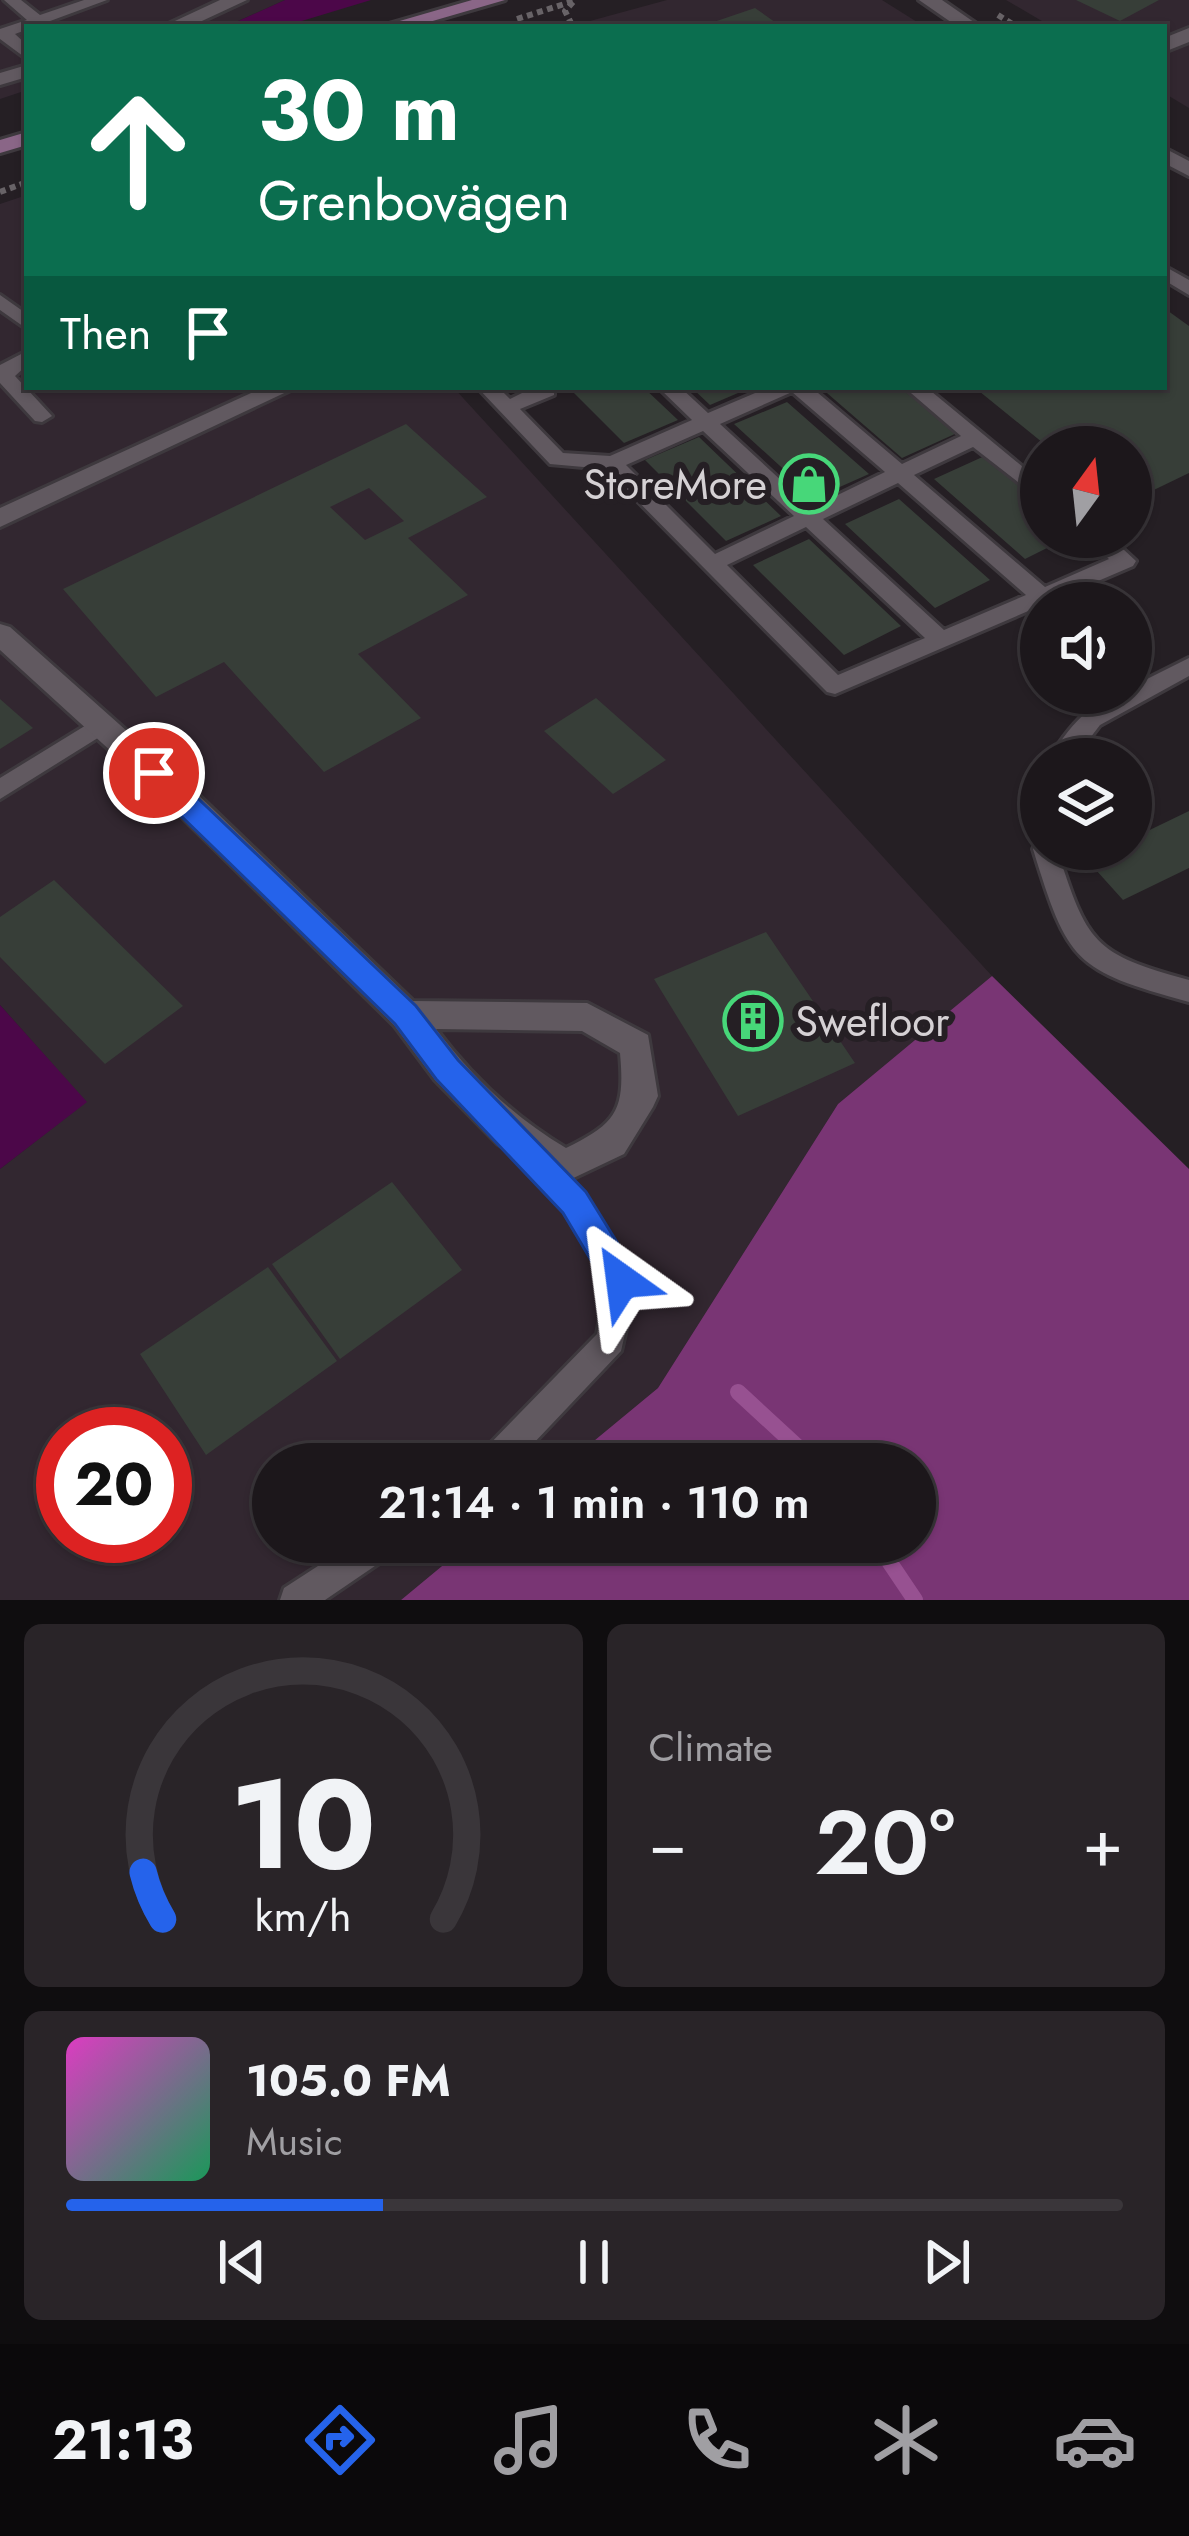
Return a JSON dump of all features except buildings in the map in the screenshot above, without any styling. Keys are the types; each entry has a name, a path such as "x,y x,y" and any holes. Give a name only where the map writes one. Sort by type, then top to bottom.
{"main road":[{"path":"378,24 446,0"},
{"path":"401,24 495,0"}],"street":[{"path":"179,24 237,0"},
{"path":"929,0 966,24"},
{"path":"0,518 278,390"},
{"path":"0,634 406,1015 447,1070 510,1133 565,1166 612,1143 641,1096 636,1045 587,1017 406,1015"}],"lane":[{"path":"12,0 38,22"},
{"path":"31,24 98,0"},
{"path":"0,301 24,321"},
{"path":"24,359 6,370 5,377 42,416"},
{"path":"491,390 557,459 612,463 779,390"},
{"path":"507,407 546,390"},
{"path":"671,390 941,640"},
{"path":"802,390 1026,582"},
{"path":"918,390 1020,476"},
{"path":"712,564 974,438"},
{"path":"612,463 836,686 1020,606"},
{"path":"1075,582 1125,561 1121,558"},
{"path":"1077,738 1092,719 1189,666"},
{"path":"0,790 101,725"},
{"path":"1052,870 1089,952 1138,977 1189,991"},
{"path":"510,1133 574,1202 622,1281 610,1341 512,1443"},
{"path":"296,1600 352,1563"}],"path":[{"path":"513,21 576,1"}],"shaded area":[{"path":"0,0 285,0 232,24 24,24 24,91 0,99"},
{"path":"285,0 371,0 292,24 232,24"},
{"path":"667,0 882,0 920,24 579,24"},
{"path":"1006,0 1189,0 1189,108 1167,95 1167,24 1047,24"},
{"path":"24,196 24,390 456,390 992,976 838,1104 658,1388 591,1443 252,1443 252,1563 446,1563 401,1600 0,1600 0,1169 86,1102 0,1005 0,204"},
{"path":"992,976 1189,1169 1189,1600 401,1600 446,1563 936,1563 936,1443 591,1443 658,1388 838,1104"},
{"path":"0,1005 87,1102 0,1169"}],"waterway":[{"path":"738,1392 793,1443"},
{"path":"890,1563 915,1600"}],"place":[{"name":"StoreMore","path":"809,484"},
{"name":"Swefloor","path":"753,1021"}],"route":[{"path":"154,773 406,1015 447,1070 574,1202 622,1281"}]}
